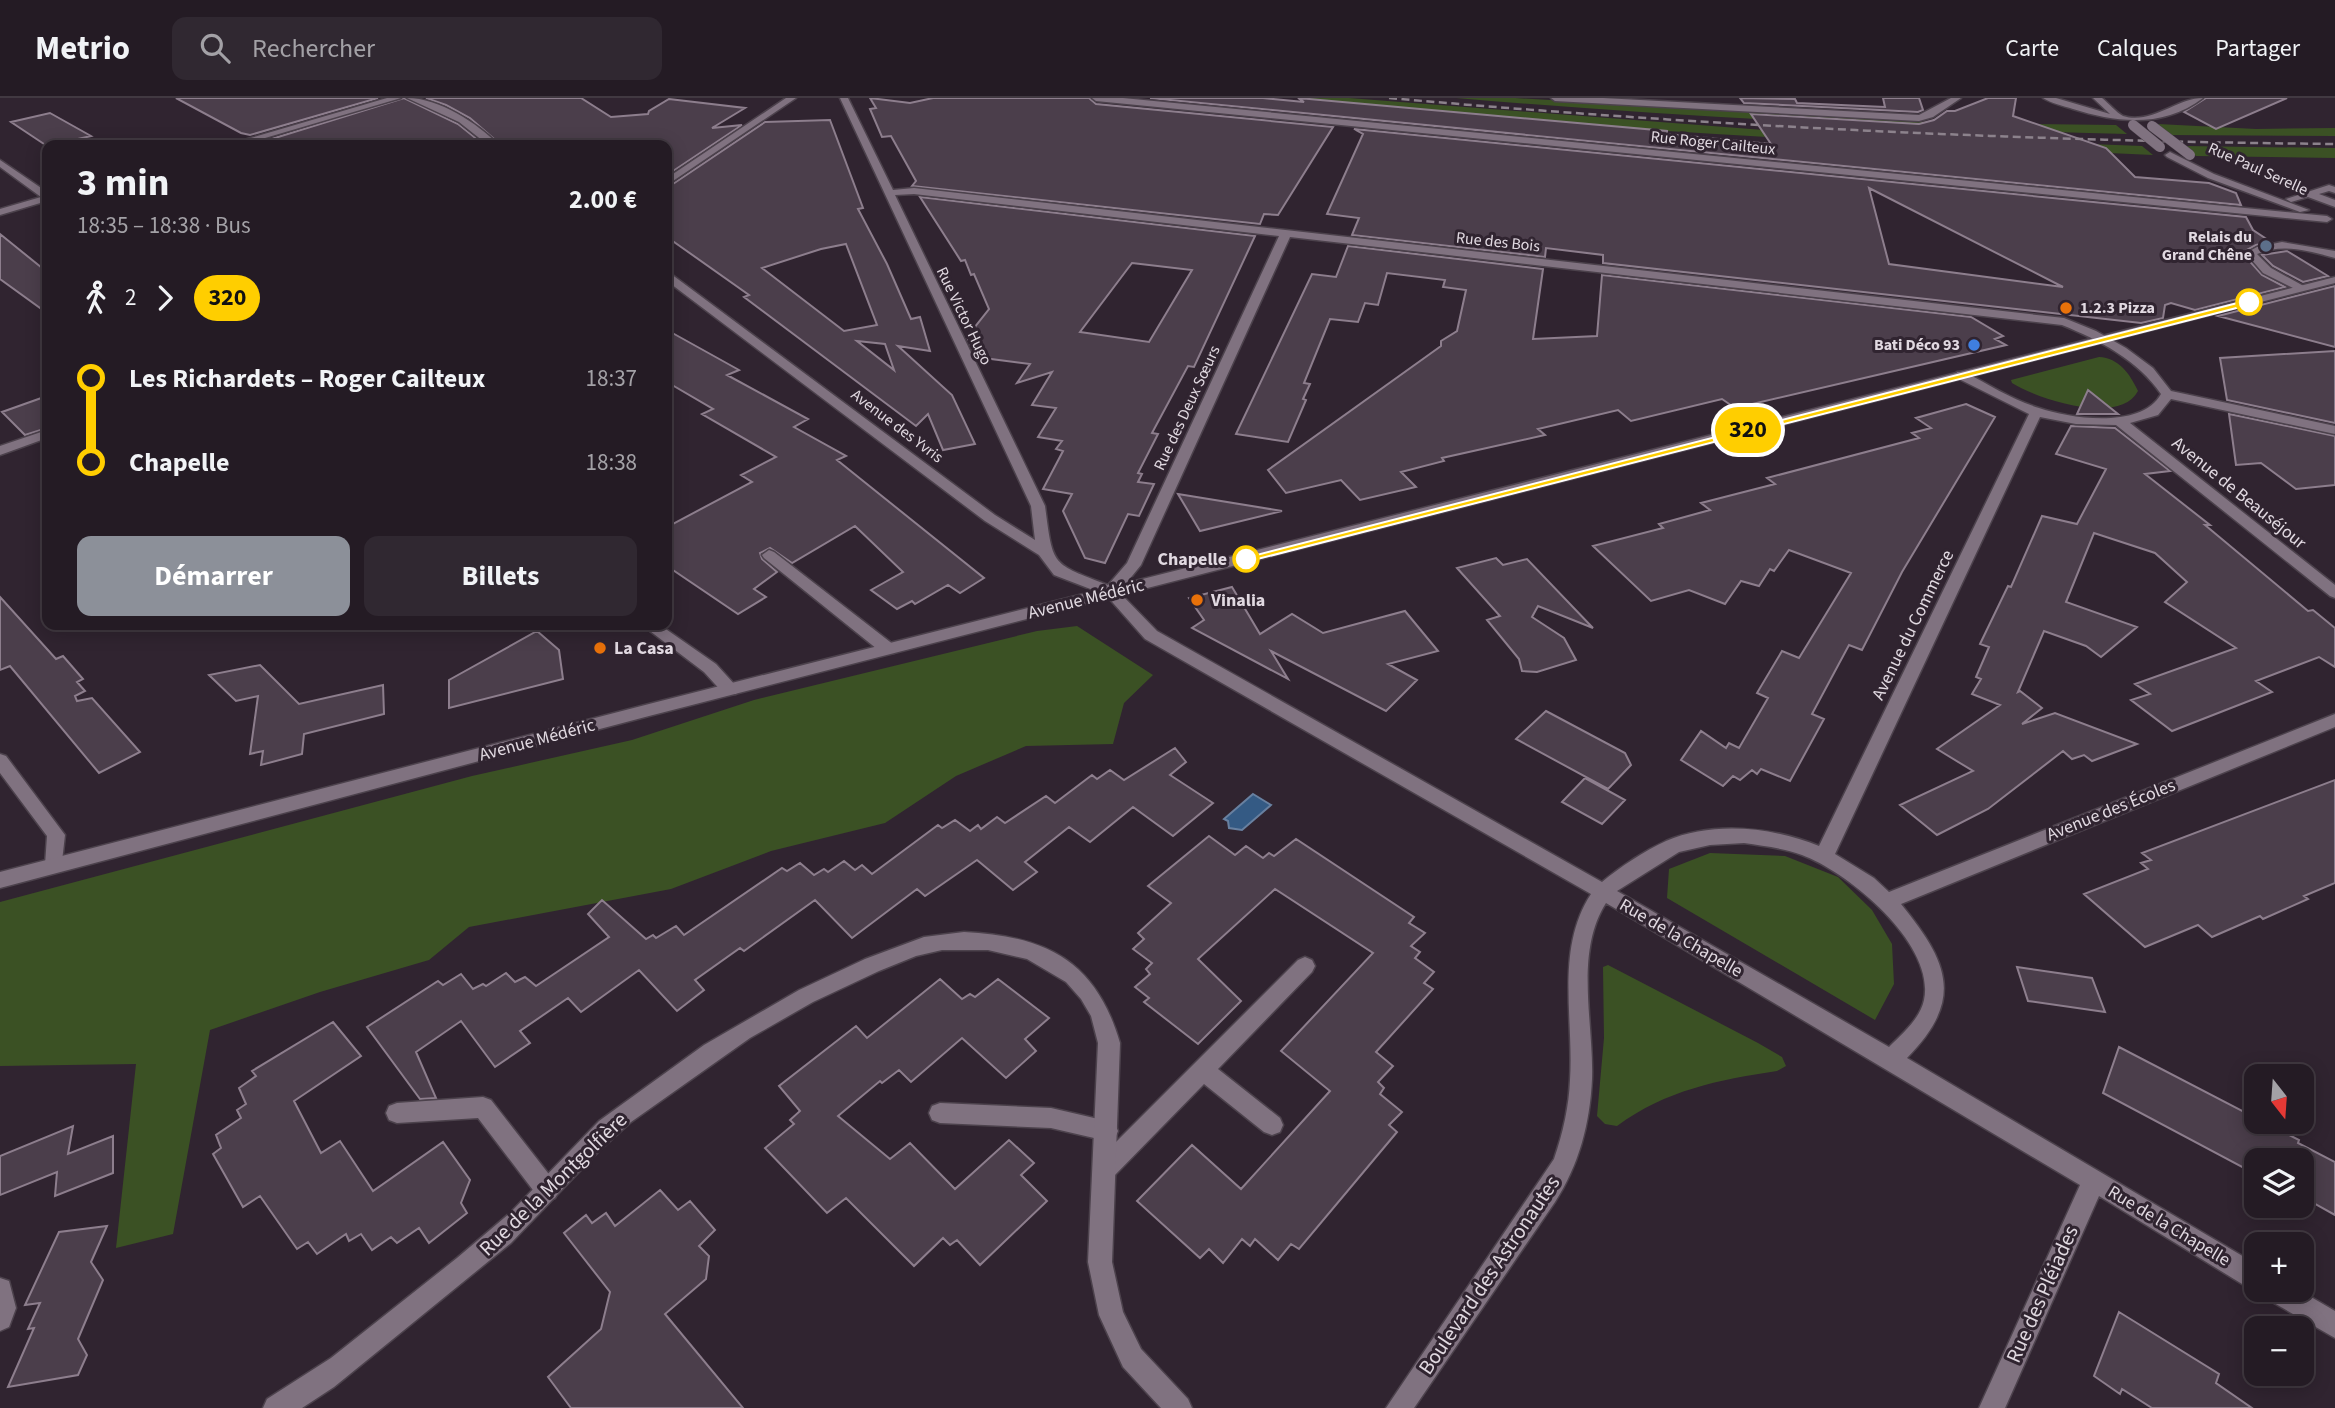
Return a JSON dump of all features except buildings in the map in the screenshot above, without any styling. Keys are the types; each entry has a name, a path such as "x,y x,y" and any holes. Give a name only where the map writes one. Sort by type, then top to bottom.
{"street":[{"path":"250,140 397,98"},
{"path":"411,98 462,120 488,140"},
{"path":"672,179 792,98"},
{"name":"Rue Victor Hugo","path":"844,98 1038,506 1044,552"},
{"name":"Rue Roger Cailteux","path":"1096,98 2331,221"},
{"path":"1555,98 1905,118 1930,115 1957,98"},
{"name":"Rue Paul Serelle","path":"2047,98 2152,126 2190,155 2222,172 2291,200 2331,221"},
{"path":"2097,98 2128,118 2162,115 2199,98"},
{"name":"Rue Paul Serelle","path":"2128,118 2170,155 2211,176 2331,221"},
{"path":"0,163 42,193"},
{"path":"2291,200 2329,188 2335,190"},
{"name":"Rue des Bois","path":"888,193 914,191 2064,322 2141,364 2159,379 2167,394"},
{"path":"2309,194 2335,204"},
{"path":"0,212 42,199"},
{"name":"Rue des Deux Sœurs","path":"1111,592 1134,565 1286,233"},
{"path":"2303,289 2267,272 2251,253 2260,248 2303,246 2335,255"},
{"name":"Avenue des Yvris","path":"672,280 990,518 1044,552 1059,572 1111,592"},
{"name":"Avenue Médéric","path":"0,880 888,649 2335,280"},
{"path":"1961,375 2036,412 2091,421 2120,422 2151,413 2161,405 2167,394 2335,430"},
{"name":"Avenue du Commerce","path":"1825,854 2036,412"},
{"name":"Avenue de Beauséjour","path":"2120,422 2335,593"},
{"path":"0,451 42,436"},
{"path":"769,555 888,649"},
{"name":"Rue de la Chapelle","path":"1111,592 1151,635 1603,892 2244,1271"},
{"path":"657,630 710,668 730,690"},
{"name":"Avenue des Écoles","path":"1888,901 2335,720"},
{"path":"0,760 56,835 54,866"},
{"path":"1603,892 1674,845 1714,838 1747,837 1783,841 1825,854 1888,901 1920,943 1931,973 1935,998 1922,1026 1891,1060"},
{"name":"Boulevard des Astronautes","path":"1399,1408 1563,1166 1580,1102 1583,1045 1578,974 1584,928 1603,892"},
{"name":"Rue de la Montgolfière","path":"276,1408 348,1362 506,1233 621,1116 740,1032 828,983 902,952 941,942 979,940 1015,946 1053,961 1079,982 1099,1011 1109,1043 1100,1262 1111,1315 1132,1358 1179,1408"},
{"path":"1105,1169 1304,966"},
{"path":"1203,1070 1272,1125"},
{"path":"397,1113 483,1107 547,1190"},
{"path":"940,1113 1051,1118 1107,1131"},
{"name":"Rue des Pléiades","path":"1992,1408 2094,1181"},
{"path":"0,1290 4,1308 0,1318"},
{"path":"2296,1302 2335,1325"}],"green space":[{"path":"1300,98 1349,98 1790,132 2142,146 2153,155 1833,141 1619,128"},
{"path":"1456,98 1515,98 1946,123 2116,125 2127,134 1792,121"},
{"path":"2158,124 2256,129 2335,128 2335,136 2167,135"},
{"path":"2184,146 2335,148 2335,158 2196,156"},
{"path":"2099,357 2118,364 2131,379 2138,391 2128,401 2114,407 2078,406 2040,396 2012,383 2011,380"},
{"path":"1077,626 1153,675 1124,703 1113,744 1026,746 956,776 885,823 771,851 671,889 469,927 429,960 320,992 210,1030 173,1234 116,1248 136,1064 0,1066 0,902 472,776 632,740 754,700 1037,631"},
{"path":"1710,853 1785,856 1838,877 1872,910 1892,944 1894,984 1875,1020 1667,898 1669,869"},
{"path":"1608,965 1758,1043 1782,1057 1786,1066 1777,1071 1693,1088 1654,1103 1617,1126 1605,1124 1597,1116 1604,1038 1603,967"}],"water":[{"path":"1253,794 1271,805 1242,830 1229,828 1228,821 1224,819"}],"railway":[{"path":"1389,98 1625,117 1980,136 2335,144"}],"bus line":[{"name":"320","path":"1246,559 2249,302"}],"place":[{"name":"Relais du Grand Chêne","path":"2266,246"},
{"name":"1.2.3 Pizza","path":"2066,308"},
{"name":"Bati Déco 93","path":"1974,345"},
{"name":"Chapelle","path":"1246,559"},
{"name":"Vinalia","path":"1197,600"},
{"name":"La Casa","path":"600,648"}]}
